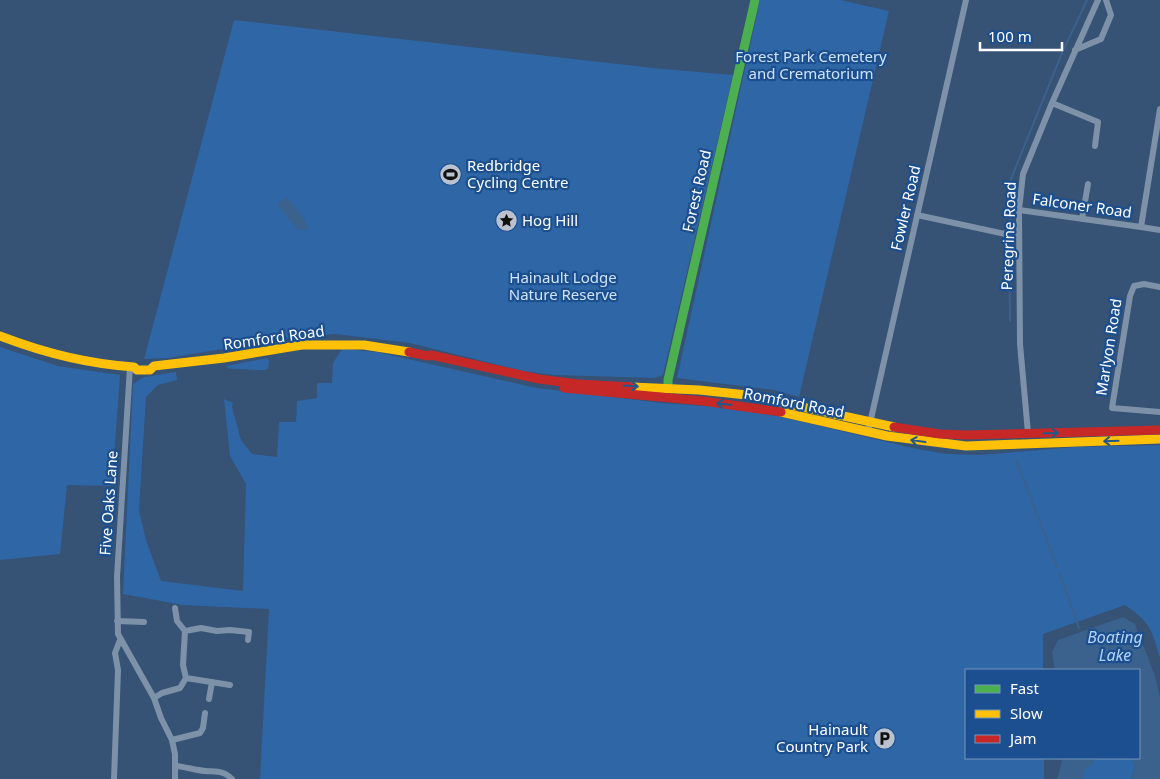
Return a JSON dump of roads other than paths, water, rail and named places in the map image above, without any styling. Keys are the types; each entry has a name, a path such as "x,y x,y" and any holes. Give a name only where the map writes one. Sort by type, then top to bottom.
{"main road":[{"name":"Forest Road","path":"668,388 668,380 755,0"},
{"name":"Romford Road","path":"0,336 43,352 72,360 132,367 138,370 150,370 154,366 224,358 269,349 318,344 364,345 428,356 432,355 516,375 556,381 746,395 938,434 1160,430"},
{"name":"Romford Road","path":"428,356 429,358 515,380 555,387 753,408 924,442 966,446 1160,439"}],"street":[{"name":"Fowler Road","path":"868,432 966,0"},
{"name":"Peregrine Road","path":"1028,433 1020,344 1019,210 1023,174 1098,0"},
{"path":"1075,50 1101,39 1111,15 1106,0"},
{"path":"1052,103 1098,122 1095,146"},
{"path":"1141,227 1152,156 1157,143 1160,108"},
{"path":"1152,156 1160,157"},
{"path":"1082,220 1088,184"},
{"name":"Falconer Road","path":"1019,210 1160,230"},
{"path":"917,215 1020,238"},
{"name":"Marlyon Road","path":"1160,287 1144,284 1134,286 1130,296 1112,408 1160,412"},
{"name":"Five Oaks Lane","path":"132,367 117,577 117,621 120,640 154,698 160,718 172,740 176,766 175,779"},
{"path":"154,698 162,693 180,688 186,678 183,665 185,631 177,621 175,608"},
{"path":"117,621 144,622"},
{"path":"185,631 201,628 217,631 249,632 248,640"},
{"name":"Five Oaks Lane","path":"114,779 118,670 115,653 120,640"},
{"path":"186,678 230,685"},
{"path":"209,699 212,682"},
{"path":"172,740 200,732 203,728 205,713"},
{"path":"176,766 206,771 220,771 228,774 232,779"}],"water":[{"path":"287,197 304,219 308,229 298,230 277,204"},
{"name":"Boating Lake","path":"1123,617 1135,624 1155,676 1160,698 1160,779 1131,779 1135,767 1132,759 1140,759 1140,669 1055,669 1052,652 1058,640"},
{"path":"1063,759 1094,759 1092,764 1083,771 1084,779 1057,779"}],"waterway":[{"path":"1010,232 1011,179 1062,53 1087,0"},
{"path":"1009,241 1010,321"},
{"path":"1016,459 1057,567"},
{"path":"1060,574 1079,628"}],"place":[{"name":"Redbridge Cycling Centre","path":"451,175"},
{"name":"Hog Hill","path":"506,221"},
{"name":"Hainault Country Park","path":"884,739"}],"park label":[{"name":"Forest Park Cemetery and Crematorium","path":"811,66"},
{"name":"Hainault Lodge Nature Reserve","path":"563,286"}]}
